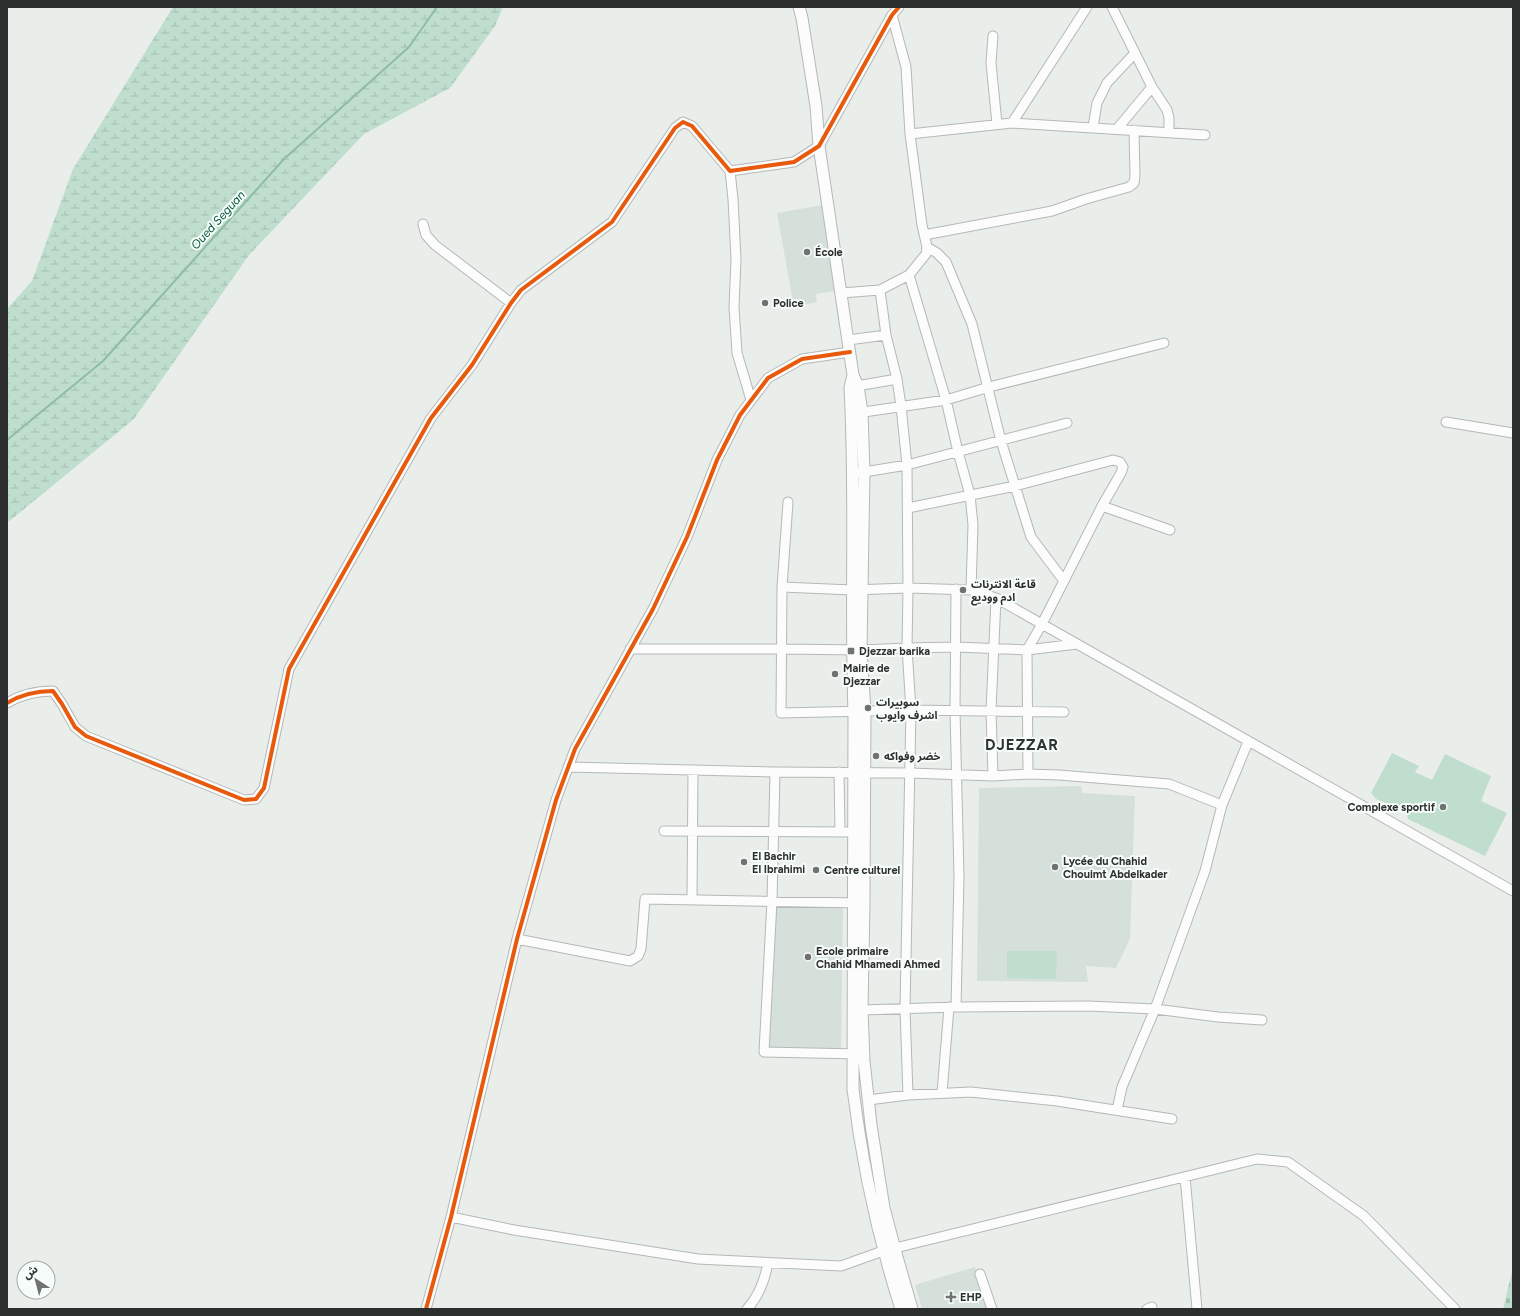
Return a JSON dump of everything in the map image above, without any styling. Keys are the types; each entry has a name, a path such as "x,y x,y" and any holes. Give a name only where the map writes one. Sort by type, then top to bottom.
{"main road":[{"path":"799,7 816,106 819,146 850,352 864,472 857,590 856,650 860,711 859,903 864,1054 868,1100 884,1208 896,1257 912,1309"},
{"path":"857,413 853,474 857,590"},
{"path":"859,772 853,832 859,903 852,1054 853,1089 856,1116 870,1195 883,1251 901,1309"}],"street":[{"path":"730,171 794,162 819,146 892,16 899,7"},
{"path":"1012,123 1087,7"},
{"path":"1112,7 1152,87 1167,110 1169,118 1169,132"},
{"path":"841,293 880,290 909,275 926,254 927,247 914,173 906,67 892,16"},
{"path":"993,36 991,63 997,124"},
{"path":"1093,127 1097,103 1107,83 1136,54"},
{"path":"1117,129 1152,87"},
{"path":"7,703 35,691 53,691 75,727 86,736 244,800 256,799 264,788 289,669 430,418 472,365 511,303 521,290 612,222 675,128 683,122 692,126 730,171 736,259 734,308 737,353 751,400"},
{"path":"910,134 1012,123 1204,135"},
{"path":"924,235 1052,211 1086,199 1129,187 1134,183 1135,176 1134,130"},
{"path":"423,224 426,235 435,245 511,303"},
{"path":"927,247 946,262 972,324 989,387 1001,441 1031,537 1064,581"},
{"path":"909,275 946,400 970,495 972,525 971,590"},
{"path":"880,290 886,335 897,379 907,464 907,648 910,710 906,1009 908,1095"},
{"path":"848,340 886,335"},
{"path":"857,413 946,400 989,387 1164,343"},
{"path":"426,1309 451,1217 517,939 556,800 575,749 653,609 687,537 717,460 740,415 768,378 802,359 850,352"},
{"path":"854,387 897,379"},
{"path":"1446,422 1513,433"},
{"path":"853,474 907,464 958,452 1067,423"},
{"path":"908,508 1014,486 1113,460 1120,462 1123,467 1042,624 1027,650 1028,774"},
{"path":"788,502 782,587 781,713 910,710 1064,712"},
{"path":"1102,506 1170,530"},
{"path":"782,587 857,590 908,588 956,589 971,590 996,598 1513,891"},
{"path":"942,1094 953,1007 959,876 955,711 956,589"},
{"path":"992,776 992,711 996,598"},
{"path":"630,650 856,650 956,647 1027,650 1077,644"},
{"path":"1117,1110 1122,1087 1155,1009 1205,871 1222,805 1248,742"},
{"path":"568,767 775,772 910,773 992,776 1028,774 1059,775 1170,784 1222,805"},
{"path":"692,899 693,770"},
{"path":"775,772 772,901 764,1052 864,1054"},
{"path":"839,772 840,832"},
{"path":"664,831 853,832"},
{"path":"517,939 630,961 638,956 641,949 645,899 859,903"},
{"path":"862,1010 953,1007 1088,1006 1155,1009 1218,1017 1262,1020"},
{"path":"868,1100 908,1095 970,1092 1049,1100 1172,1119"},
{"path":"451,1217 514,1230 698,1259 841,1266 883,1251 1257,1159 1288,1162 1364,1216 1455,1309"},
{"path":"1185,1177 1197,1309"},
{"path":"747,1309 753,1303 766,1277 768,1263"},
{"path":"980,1274 992,1309"}],"shaded area":[{"name":"École","path":"822,205 836,291 816,294 817,302 794,307 777,213"},
{"name":"Lycée du Chahid Chouimt Abdelkader","path":"1081,786 1082,793 1135,796 1130,939 1116,968 1086,966 1088,982 977,981 979,788"},
{"name":"Ecole primaire Chahid Mhamedi Ahmed","path":"776,907 843,907 841,1049 769,1047"},
{"name":"EHP","path":"975,1267 988,1309 922,1309 915,1285"}],"green space":[{"path":"173,7 503,7 495,26 450,88 364,134 249,255 134,419 7,523 7,309 32,281 73,169"},
{"name":"Complexe sportif","path":"1392,753 1419,766 1415,772 1432,780 1445,754 1491,776 1481,801 1507,813 1485,856 1408,819 1407,812 1376,799 1371,793"},
{"path":"1007,951 1057,951 1056,979 1007,978"},
{"path":"1513,1268 1513,1309 1503,1309"}],"waterway":[{"name":"Oued Seguan","path":"7,440 103,361 284,159 409,47 437,7"}],"cycle path":[{"path":"7,703 18,697 29,694 53,691 75,727 86,736 244,800 256,799 264,788 289,669 431,418 472,365 511,303 521,290 612,222 675,128 683,122 692,126 730,171 794,162 819,146 892,15 899,7"},
{"path":"426,1309 451,1217 517,939 556,800 575,749 653,609 687,537 717,460 740,415 768,378 802,359 850,352"}],"place":[{"name":"École","path":"807,252"},
{"name":"Police","path":"765,303"},
{"name":"قاعة الانترنات ادم ووديع","path":"963,590"},
{"name":"Djezzar barika","path":"851,651"},
{"name":"Mairie de Djezzar","path":"835,674"},
{"name":"سوبيرات اشرف وايوب","path":"868,708"},
{"name":"خضر وفواكه","path":"876,756"},
{"name":"Complexe sportif","path":"1443,807"},
{"name":"El Bachir El Ibrahimi","path":"744,862"},
{"name":"Lycée du Chahid Chouimt Abdelkader","path":"1055,867"},
{"name":"Centre culturel","path":"816,870"},
{"name":"Ecole primaire Chahid Mhamedi Ahmed","path":"808,957"},
{"name":"EHP","path":"951,1297"}],"district":[{"name":"DJEZZAR","path":"1022,745"}]}
